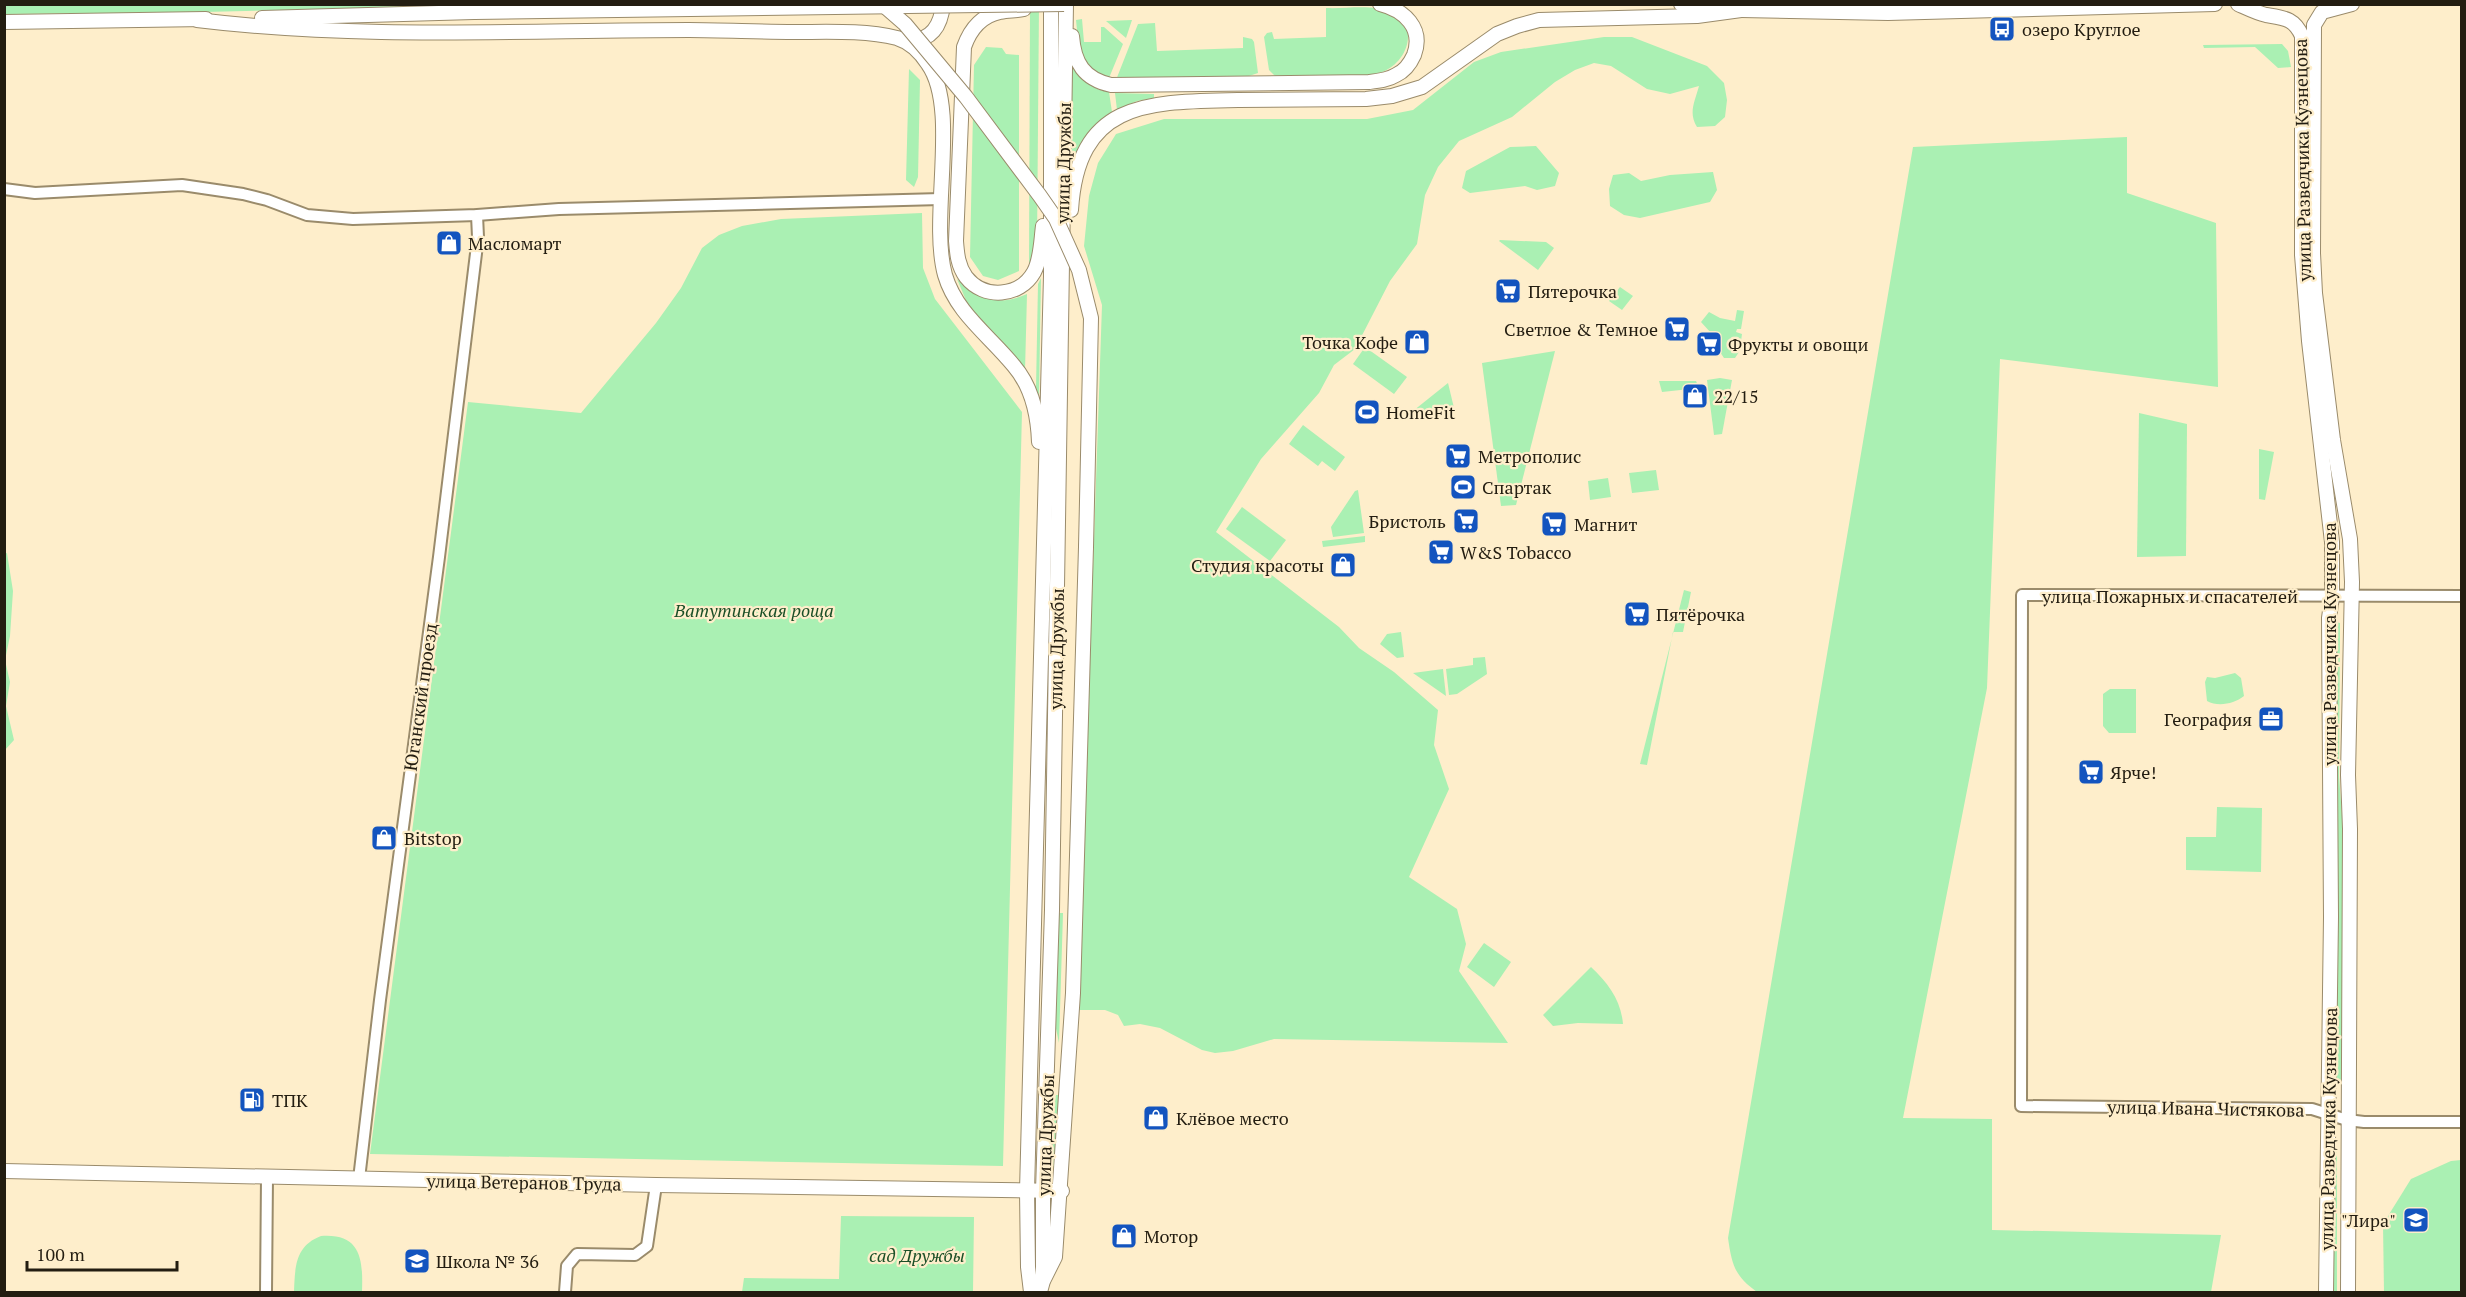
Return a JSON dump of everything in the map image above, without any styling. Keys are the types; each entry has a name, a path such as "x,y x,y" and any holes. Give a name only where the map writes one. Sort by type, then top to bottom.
{"main road":[{"path":"882,4 905,24 951,79 1041,196 1060,228 1079,270 1090,318 1073,993 1062,1191 1055,1257 1041,1287"},
{"path":"197,20 242,25 353,30 848,32 919,41 928,38 938,25 944,4"},
{"name":"улица Дружбы","path":"1031,1293 1028,1267 1028,1191 1050,288 1051,4"},
{"path":"4,22 197,20 474,12 1066,4 1076,62 1087,76 1100,83 1111,85 1150,86 1369,82 1396,75 1407,68 1413,58 1417,42 1415,30 1402,13 1380,4"},
{"name":"улица Дружбы","path":"1041,1287 1053,898 1066,4"},
{"path":"1681,4 1741,10 1888,13 2215,4"},
{"path":"1912,4 1943,10"},
{"name":"улица Разведчика Кузнецова","path":"2238,4 2264,15 2292,20 2302,36 2302,255 2309,342 2332,542 2332,597 2329,618 2331,917 2326,1293"},
{"name":"улица Разведчика Кузнецова","path":"2348,1293 2350,539 2333,440 2315,293 2313,117 2314,25 2322,12 2352,4"},
{"path":"1035,5 1019,10 998,12 975,25 969,34 963,63 956,241 961,267 966,277 982,290 992,293 1004,292 1022,286 1034,272 1038,263 1050,167"},
{"path":"1061,276 1070,227 1072,188 1077,167 1092,140 1106,125 1132,109 1175,101 1366,99 1392,96 1422,87 1497,34 1539,20 1697,16 1741,10"},
{"path":"903,40 918,51 930,66 940,89 942,115 941,251 951,293 965,313 1015,366 1032,399 1037,417 1039,477 1045,506"},
{"name":"улица Ветеранов Труда","path":"4,1172 1062,1191"}],"street":[{"path":"4,189 35,193 182,185 243,194 307,215 353,219 582,209 941,199"},
{"name":"Юганский проезд","path":"359,1179 380,1000 439,557 477,237 477,215"},
{"name":"улица Пожарных и спасателей","path":"2021,1106 2022,595 2462,597"},
{"name":"улица Ивана Чистякова","path":"2021,1106 2312,1109 2347,1120 2364,1122 2462,1122"},
{"path":"266,1293 267,1177"},
{"path":"565,1293 567,1266 577,1254 635,1255 647,1246 656,1185"}],"green space":[{"path":"1039,4 1037,245 1029,271 1030,5"},
{"path":"418,5 419,7 162,13 5,14 4,6"},
{"path":"1368,7 1391,12 1406,26 1408,35 1404,53 1391,67 1371,75 1275,76 1269,70 1264,37 1267,33 1272,32 1274,39 1326,37 1326,8"},
{"path":"1082,19 1084,42 1101,42 1101,27 1104,27 1123,44 1109,78 1092,68 1082,55 1076,20"},
{"path":"1132,20 1126,38 1106,21"},
{"path":"1155,23 1157,51 1243,48 1243,37 1252,39 1258,73 1249,76 1116,80 1138,24"},
{"path":"1604,37 1632,37 1707,66 1724,83 1727,100 1725,117 1715,126 1697,127 1693,112 1699,86 1670,94 1647,89 1611,66 1594,63 1575,70 1555,82 1512,117 1459,141 1438,167 1425,195 1417,244 1390,281 1355,349 1334,365 1319,393 1261,459 1216,532 1339,627 1359,648 1394,672 1438,710 1434,745 1449,789 1409,877 1457,909 1466,944 1459,971 1508,1043 1274,1039 1233,1051 1215,1053 1202,1050 1160,1028 1140,1024 1124,1026 1118,1015 1105,1010 1078,1010 1102,305 1084,246 1089,196 1098,163 1116,134 1164,119 1367,119 1413,110 1474,62 1501,52"},
{"path":"2282,44 2288,51 2291,67 2278,68 2255,47 2204,48 2203,45"},
{"path":"986,47 1002,48 1006,54 1019,55 1019,271 998,280 983,276 970,257 974,65"},
{"path":"1072,65 1088,83 1097,89 1109,92 1112,112 1087,137 1071,169"},
{"path":"909,69 920,80 918,177 914,187 906,180"},
{"path":"1115,93 1154,94 1154,98 1137,101 1117,110"},
{"path":"2127,137 2127,193 2216,223 2218,387 2000,359 1987,688 1903,1118 1992,1119 1992,1230 2221,1235 2211,1292 1757,1292 1744,1281 1736,1270 1728,1238 1913,147"},
{"path":"1536,146 1559,173 1555,186 1537,190 1525,186 1470,193 1462,188 1466,171 1510,147"},
{"path":"1713,172 1717,190 1710,202 1640,218 1624,215 1610,206 1609,189 1613,175 1629,173 1641,181 1670,175"},
{"name":"Ватутинская роща","path":"922,213 923,268 935,299 1022,412 1003,1166 370,1154 468,402 581,413 656,323 681,288 702,248 719,235 742,226 781,219"},
{"path":"1500,240 1546,242 1554,248 1538,270"},
{"path":"1041,278 1039,397 1036,388 1038,284"},
{"path":"957,279 974,292 990,299 1007,300 1027,294 1025,371 970,310"},
{"path":"1620,287 1633,296 1622,310 1609,301"},
{"path":"1737,310 1744,311 1741,329 1737,329 1736,332 1742,334 1741,341 1735,340 1733,350 1739,352 1735,358 1724,358 1718,349 1722,345 1701,322 1709,312 1720,318 1735,321"},
{"path":"1365,347 1407,377 1394,394 1353,364"},
{"path":"1555,351 1516,505 1501,506 1482,363"},
{"path":"1720,378 1732,380 1722,434 1714,435 1707,380"},
{"path":"1659,381 1696,381 1699,388 1662,392"},
{"path":"1448,383 1454,408 1413,413 1413,411"},
{"path":"2139,413 2187,424 2186,556 2137,557"},
{"path":"1303,425 1345,457 1335,471 1322,461 1318,466 1289,444"},
{"path":"2259,449 2274,452 2265,500 2259,499"},
{"path":"1656,470 1659,490 1632,493 1629,473"},
{"path":"1608,478 1611,497 1590,500 1588,481"},
{"path":"1358,490 1364,533 1333,537 1331,527 1355,491"},
{"path":"1242,507 1286,540 1270,561 1226,529"},
{"path":"1365,536 1365,542 1323,547 1322,541"},
{"path":"7,553 13,591 10,636 5,660 10,682 6,706 14,740 5,750 4,554"},
{"path":"1684,590 1691,592 1683,632 1673,632"},
{"path":"2334,622 2340,623 2339,776 2344,842 2342,1085 2336,1085"},
{"path":"1401,632 1404,657 1397,658 1380,644 1387,634"},
{"path":"1672,639 1647,765 1640,764"},
{"path":"1485,657 1487,674 1457,694 1449,695 1446,669 1473,665 1473,658"},
{"path":"1443,669 1446,696 1413,673"},
{"path":"2235,673 2241,678 2244,696 2226,704 2207,701 2205,682 2207,677 2215,678"},
{"path":"2110,689 2136,689 2136,733 2109,733 2103,726 2103,694"},
{"path":"2217,807 2262,808 2261,872 2186,870 2186,837 2216,837"},
{"path":"1058,913 1063,913 1059,1043 1054,1019"},
{"path":"1484,943 1511,962 1494,987 1467,967"},
{"path":"1591,967 1613,992 1620,1007 1623,1024 1578,1023 1553,1026 1543,1015"},
{"path":"1056,1095 1059,1095 1056,1174 1053,1170 1052,1114"},
{"path":"2333,1146 2337,1146 2337,1292 2332,1292"},
{"name":"\"Лира\"","path":"2461,1160 2461,1292 2384,1292 2383,1224 2411,1179 2451,1161"},
{"name":"сад Дружбы","path":"841,1216 974,1217 973,1292 742,1292 744,1278 839,1279"},
{"path":"321,1236 335,1236 352,1244 360,1260 362,1292 294,1292 298,1258 306,1245"}],"place":[{"name":"озеро Круглое","path":"2002,29"},
{"name":"Масломарт","path":"449,243"},
{"name":"Пятерочка","path":"1508,291"},
{"name":"Светлое & Темное","path":"1677,329"},
{"name":"Точка Кофе","path":"1417,342"},
{"name":"Фрукты и овощи","path":"1709,344"},
{"name":"22/15","path":"1695,396"},
{"name":"HomeFit","path":"1367,412"},
{"name":"Метрополис","path":"1458,456"},
{"name":"Спартак","path":"1463,487"},
{"name":"Бристоль","path":"1466,521"},
{"name":"Магнит","path":"1554,524"},
{"name":"W&S Tobacco","path":"1441,552"},
{"name":"Студия красоты","path":"1343,565"},
{"name":"Пятёрочка","path":"1637,614"},
{"name":"География","path":"2271,719"},
{"name":"Ярче!","path":"2091,772"},
{"name":"Bitstop","path":"384,838"},
{"name":"ТПК","path":"252,1100"},
{"name":"Клёвое место","path":"1156,1118"},
{"name":"\"Лира\"","path":"2416,1220"},
{"name":"Мотор","path":"1124,1236"},
{"name":"Школа № 36","path":"417,1261"}]}
